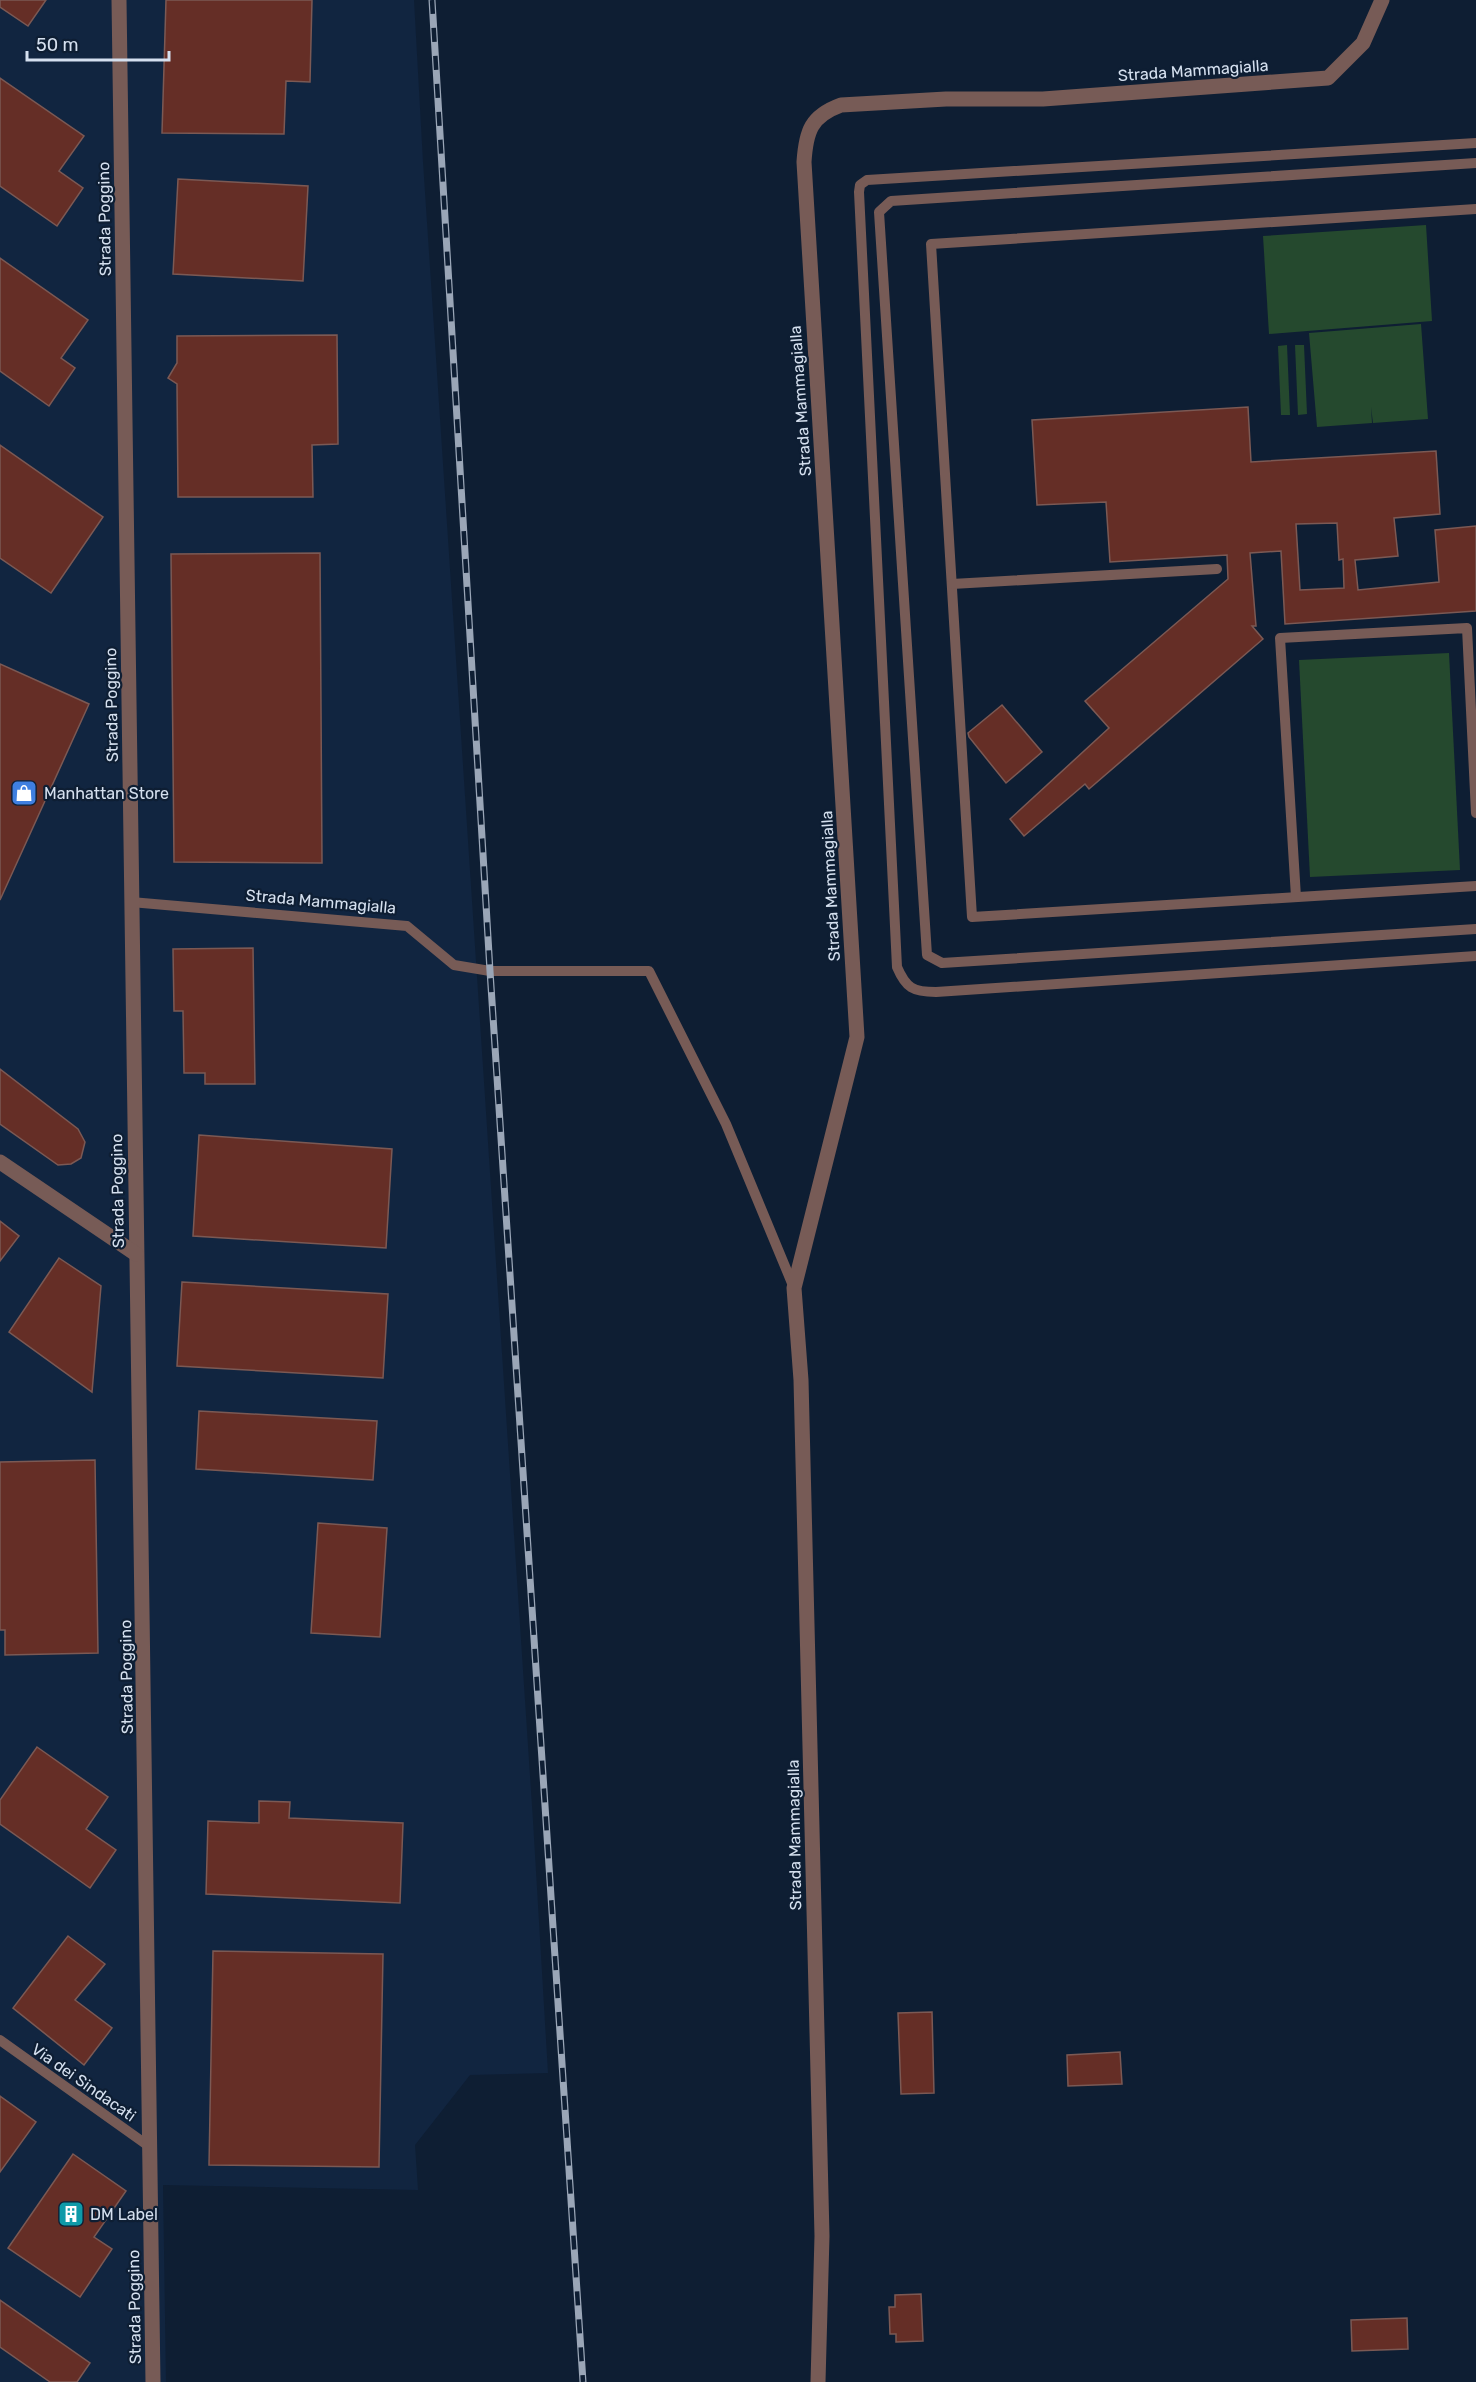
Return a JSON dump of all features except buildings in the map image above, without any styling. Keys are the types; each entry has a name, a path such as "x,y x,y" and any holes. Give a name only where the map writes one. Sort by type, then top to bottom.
{"street":[{"name":"Strada Poggino","path":"119,0 153,2382"},
{"name":"Strada Mammagialla","path":"818,2382 821,2201 801,1380 794,1288 857,1037 804,162 805,143 810,128 817,118 842,105 946,99 1043,99 1328,78 1363,43 1382,0"},
{"path":"0,1162 136,1254"}],"lane":[{"path":"1476,143 867,180 860,185 859,192 897,967 904,982 919,992 936,992 1476,956"},
{"path":"1476,164 891,201 879,212 927,955 942,963 1476,929"},
{"path":"1476,210 931,244 972,917 1476,886"},
{"path":"952,584 1217,569"},
{"path":"1296,897 1280,638 1467,628 1473,683 1476,813"},
{"name":"Strada Mammagialla","path":"131,902 407,926 454,965 490,971 649,971 726,1124 794,1288"},
{"name":"Via dei Sindacati","path":"0,2040 150,2147"}],"shaded area":[{"path":"0,0 414,0 548,2073 470,2075 415,2145 418,2190 163,2185 166,2382 0,2382"}],"green space":[{"path":"1426,225 1432,321 1269,334 1263,236"},
{"path":"1421,324 1428,419 1373,423 1371,407 1372,423 1317,427 1309,333"},
{"path":"1287,345 1290,415 1281,415 1278,346"},
{"path":"1295,345 1304,345 1307,414 1298,415"},
{"path":"1449,653 1460,870 1310,877 1299,660"}],"railway":[{"path":"432,0 490,971 583,2382"}],"place":[{"name":"Manhattan Store","path":"24,793"},
{"name":"DM Label","path":"71,2214"}]}
